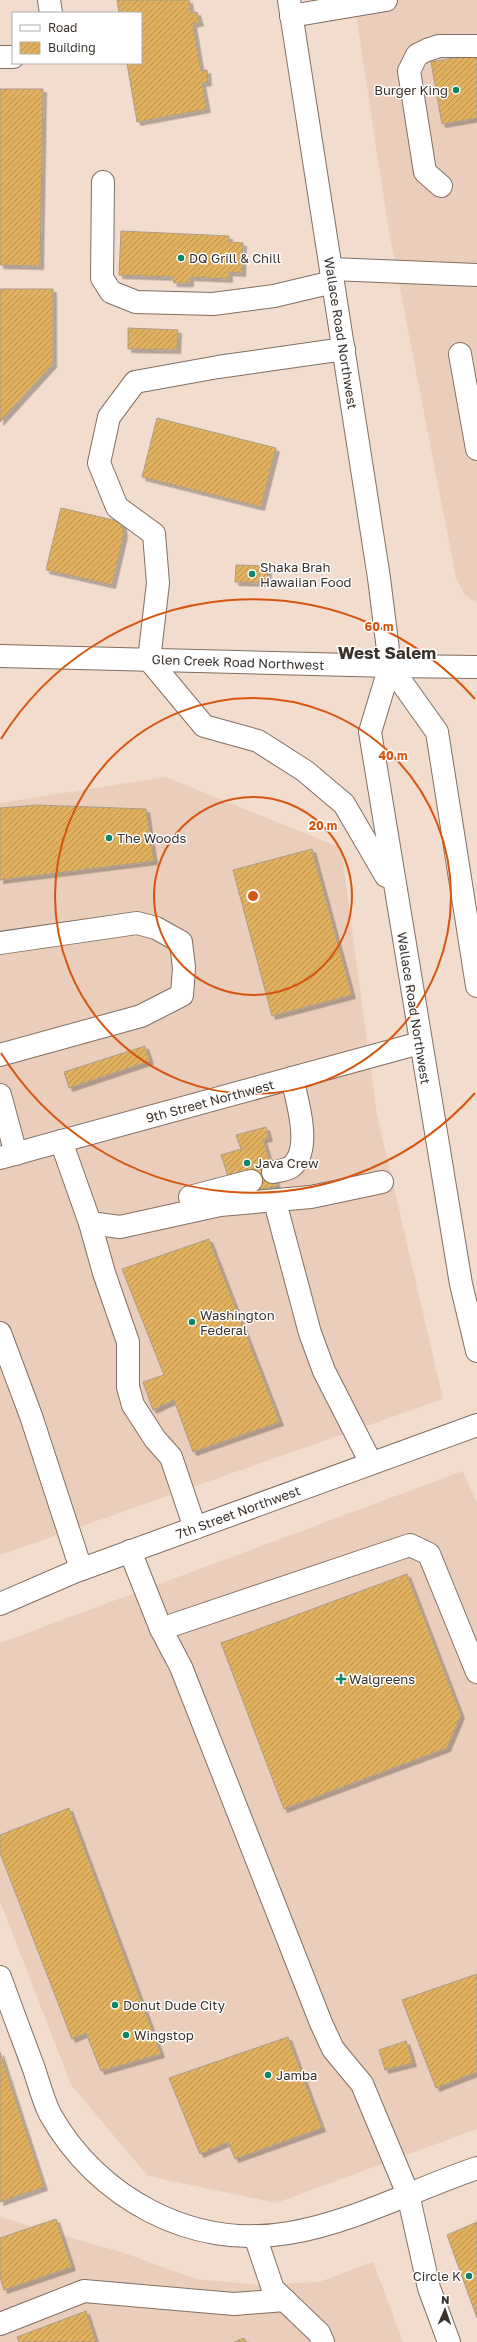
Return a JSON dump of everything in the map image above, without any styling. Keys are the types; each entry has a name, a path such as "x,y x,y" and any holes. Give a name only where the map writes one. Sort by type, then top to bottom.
{"main road":[{"path":"49,0 52,12"},
{"path":"290,8 386,0"},
{"name":"Wallace Road Northwest","path":"290,8 379,578 390,666 370,732 395,892 461,1284 477,1351"},
{"path":"441,186 425,172 409,71 417,55 427,50 439,46 477,46"},
{"path":"0,57 12,57"},
{"path":"103,182 102,278 111,292 136,302 213,304 274,296 332,276 477,275"},
{"path":"344,349 218,367 135,382 109,417 100,463 117,507 154,534 158,583 149,660 204,726 258,741 305,771 344,804 373,850 395,892"},
{"path":"460,354 477,449"},
{"name":"Glen Creek Road Northwest","path":"0,656 477,667"},
{"name":"Wallace Road Northwest","path":"390,666 437,732 477,986"},
{"path":"0,943 137,923 156,928 182,942 184,968 182,995 141,1016 0,1055"},
{"name":"9th Street Northwest","path":"8,1156 420,1043"},
{"path":"273,1172 290,1168 299,1158 303,1135 292,1078"},
{"path":"0,1095 8,1156"},
{"path":"60,1141 90,1223 104,1273 128,1342 128,1387 133,1404 155,1439 171,1457 195,1528"},
{"path":"90,1223 111,1216 128,1214 251,1181"},
{"path":"90,1223 120,1227 220,1205 275,1202 311,1197 382,1182"},
{"path":"275,1202 312,1340 324,1371 371,1463"},
{"path":"0,1333 31,1416 81,1569"},
{"name":"7th Street Northwest","path":"0,1604 81,1569 477,1425"},
{"path":"161,1629 410,1545 429,1554 477,1672"},
{"path":"130,1551 161,1629 181,1667 321,2023 333,2049 362,2084 408,2194 429,2288 449,2342"},
{"path":"1,1982 50,2113 81,2159 119,2194 172,2221 217,2234 255,2236 289,2233 348,2218 477,2168"},
{"path":"255,2236 273,2288 319,2332 323,2342"},
{"path":"0,2324 84,2291 234,2304 285,2300"}],"shaded area":[{"path":"354,0 477,0 477,603 465,595 456,578 388,226"},
{"path":"166,777 341,848 377,1115 443,1399 0,1555 0,803"},
{"path":"463,1471 477,1504 477,2129 276,2203 148,2176 71,2085 0,1901 0,1643"},
{"path":"0,2217 124,2253 196,2279 259,2285 319,2282 373,2262 403,2342 0,2342"}],"building":[{"path":"117,0 189,0 191,13 197,12 200,22 193,24 201,71 207,70 208,82 202,83 207,109 137,122 127,64 142,64 142,12 119,12"},
{"name":"Burger King","path":"477,54 477,118 442,124 431,62"},
{"path":"0,89 43,89 40,266 0,265"},
{"name":"DQ Grill & Chill","path":"121,231 229,236 229,242 243,243 242,273 229,272 229,279 190,277 190,283 174,283 173,277 119,275"},
{"path":"0,289 53,289 53,364 0,422"},
{"path":"128,328 178,330 177,350 128,349"},
{"path":"157,418 276,448 261,507 142,477"},
{"path":"61,508 122,522 124,534 112,585 46,570"},
{"name":"Shaka Brah Hawaiian Food","path":"236,565 268,566 267,583 235,582"},
{"path":"37,805 146,809 154,861 0,880 0,808"},
{"path":"312,849 352,995 272,1016 233,870"},
{"path":"145,1046 150,1061 69,1088 64,1072"},
{"name":"Java Crew","path":"266,1127 269,1138 263,1139 277,1186 254,1192 248,1170 228,1176 221,1155 241,1149 236,1135"},
{"name":"Washington Federal","path":"209,1239 280,1422 193,1452 174,1400 153,1410 143,1382 164,1375 122,1269"},
{"name":"Walgreens","path":"407,1574 461,1715 447,1748 284,1809 221,1643"},
{"path":"69,1808 161,2054 101,2071 86,2033 72,2039 0,1853 0,1835"},
{"path":"477,1974 477,2072 436,2088 402,2000"},
{"path":"288,2037 322,2128 235,2159 228,2142 200,2154 169,2078"},
{"path":"406,2041 413,2063 385,2070 379,2050"},
{"path":"0,2052 44,2187 0,2202"},
{"path":"56,2219 72,2267 4,2290 0,2277 0,2238"},
{"name":"Circle K","path":"477,2222 477,2318 447,2235"},
{"path":"86,2311 96,2342 19,2342 17,2337"},
{"path":"244,2338 246,2342 234,2342"}],"place":[{"name":"Burger King","path":"456,90"},
{"name":"DQ Grill & Chill","path":"181,258"},
{"name":"Shaka Brah Hawaiian Food","path":"252,574"},
{"name":"The Woods","path":"109,838"},
{"name":"Java Crew","path":"247,1163"},
{"name":"Washington Federal","path":"192,1322"},
{"name":"Walgreens","path":"341,1679"},
{"name":"Donut Dude City","path":"115,2005"},
{"name":"Wingstop","path":"126,2035"},
{"name":"Jamba","path":"268,2075"},
{"name":"Circle K","path":"469,2276"}],"district":[{"name":"West Salem","path":"387,652"}]}
